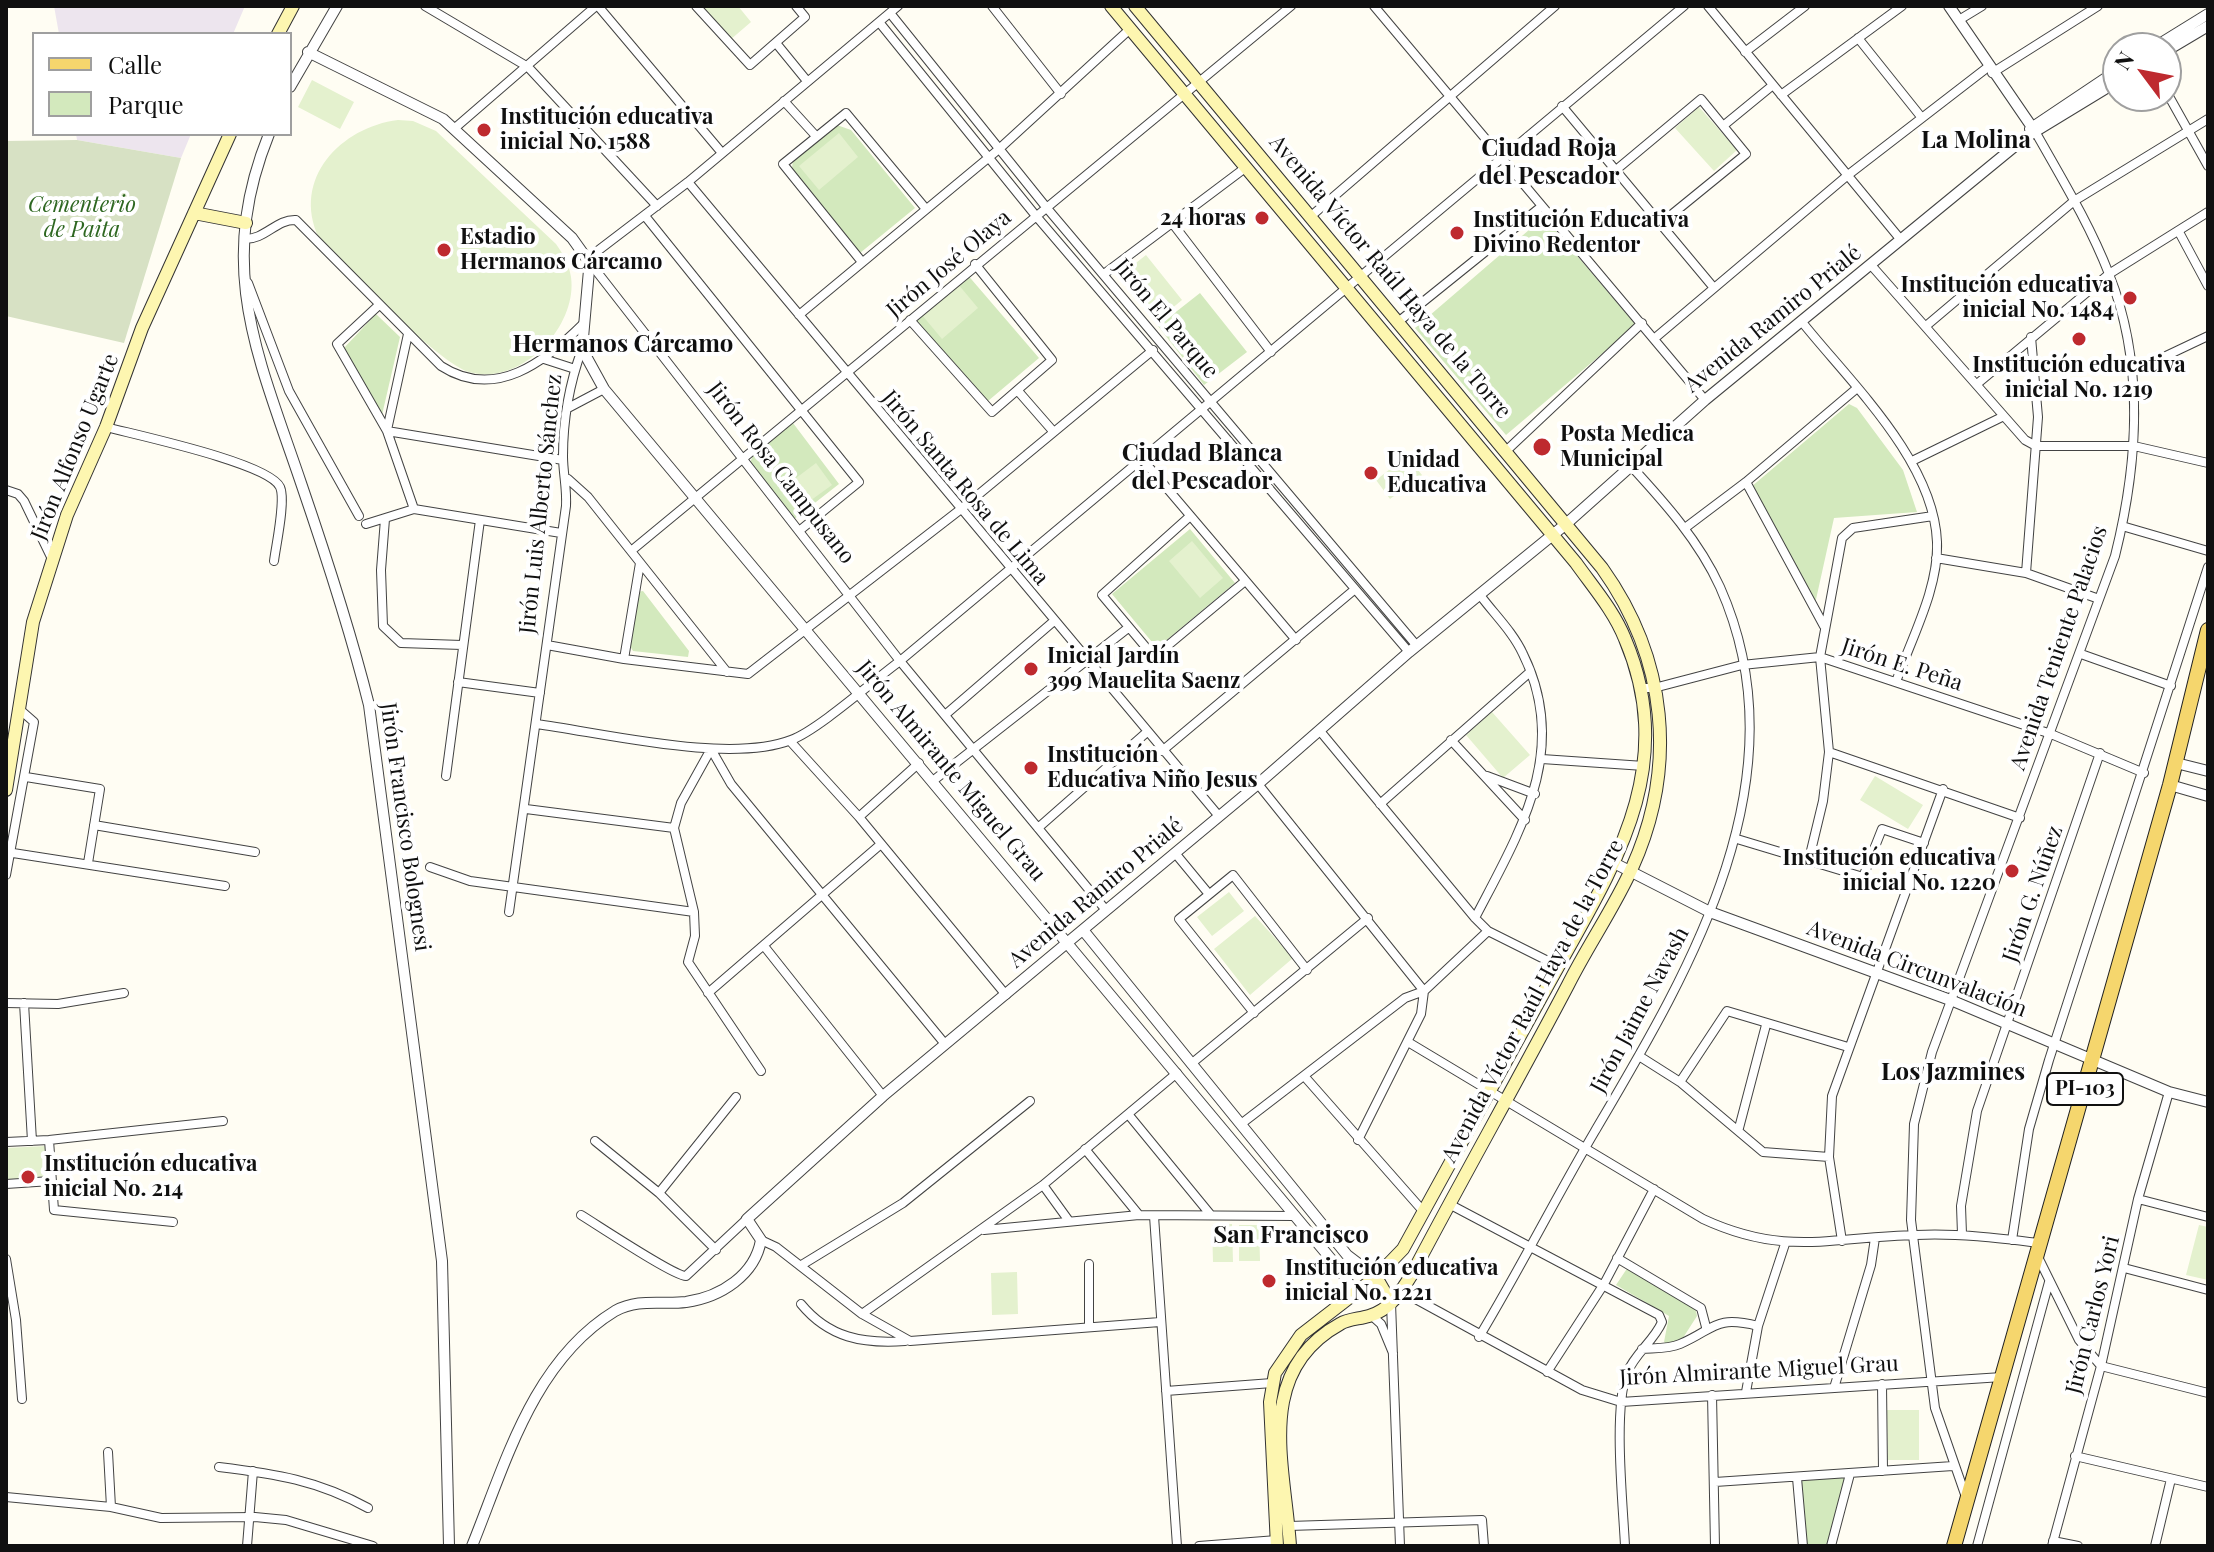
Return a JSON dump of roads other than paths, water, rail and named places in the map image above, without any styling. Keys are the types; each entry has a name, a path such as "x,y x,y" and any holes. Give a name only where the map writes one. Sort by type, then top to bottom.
{"main road":[{"path":"279,32 293,6"},
{"name":"Avenida Víctor Raúl Haya de la Torre","path":"1111,6 1553,535 1620,628 1639,688 1645,743 1644,766 1633,823 1616,864 1396,1258 1301,1335 1283,1359 1272,1383 1270,1419 1277,1543"},
{"name":"Avenida Víctor Raúl Haya de la Torre","path":"1135,6 1506,451 1615,588 1628,611 1654,688 1661,766 1654,809 1631,870 1508,1101 1401,1291 1391,1303 1371,1315 1342,1322 1331,1329 1297,1362 1285,1384 1280,1415 1290,1546"},
{"name":"Jirón Alfonso Ugarte","path":"6,790 33,622 67,515 106,427 142,328 229,136"},
{"path":"194,213 246,223"},
{"name":"PI-103","path":"1954,1546 2170,785 2208,630"},
{"path":"1376,1277 1391,1303"},
{"path":"1354,1292 1357,1306 1371,1315"}],"street":[{"path":"292,83 337,6"},
{"path":"455,128 597,6 722,153"},
{"path":"696,6 750,65 805,17 796,6"},
{"path":"992,6 1061,94"},
{"name":"Jirón José Olaya","path":"631,551 1291,6"},
{"path":"1374,6 1705,400"},
{"path":"536,724 711,749 790,741 900,661 1362,279 1500,157 1684,6"},
{"path":"1708,6 1901,240"},
{"path":"1745,52 1805,6"},
{"path":"1781,95 1902,6"},
{"name":"Avenida Teniente Palacios","path":"1949,6 2074,201 2109,274 2132,372 2134,446 2122,526 2081,654 1932,1052 1916,1107 1911,1162 1912,1235 1935,1408 1967,1500"},
{"path":"1959,20 1982,6"},
{"path":"1655,338 1848,175 1922,118 1990,70 2098,6"},
{"path":"427,7 528,67 657,206"},
{"path":"587,259 688,182 896,8"},
{"name":"Jirón El Parque","path":"896,8 999,149 1213,401 1413,649"},
{"path":"1310,217 1548,8"},
{"path":"2179,32 2208,14"},
{"name":"Jirón El Parque","path":"879,22 1036,216 1354,590 1413,649"},
{"path":"2182,41 2208,26"},
{"path":"799,315 999,149 1130,29"},
{"path":"1858,38 1922,118"},
{"path":"776,43 807,81"},
{"name":"Jirón Rosa Campusano","path":"308,52 455,128 572,238 900,661 1105,909"},
{"name":"Avenida Ramiro Prialé","path":"747,1219 883,1096 1258,784 1413,649 1566,524 1705,400 2032,132 2102,82"},
{"path":"1723,126 1773,85"},
{"name":"Avenida Ramiro Prialé","path":"2032,132 2102,90"},
{"path":"1616,170 1701,99 1746,154 1660,224"},
{"path":"784,101 815,135"},
{"path":"1562,106 1714,288"},
{"path":"2178,112 2208,166"},
{"path":"862,262 783,164 815,135 846,113 926,209"},
{"path":"1926,326 2074,201 2208,119"},
{"name":"Jirón Francisco Bolognesi","path":"268,136 256,173 244,239 250,335 260,372 352,634 369,705 442,1261 449,1546"},
{"path":"1104,274 1245,168"},
{"name":"Jirón Santa Rosa de Lima","path":"688,182 845,374 1218,815"},
{"path":"1398,322 1542,206"},
{"path":"1977,384 2109,274 2208,212"},
{"path":"645,216 859,482 799,531"},
{"path":"244,239 254,240 276,226 296,220 441,366 467,377 494,381 525,372 584,323"},
{"path":"1173,224 1271,352"},
{"path":"2179,232 2208,286"},
{"name":"Jirón Luis Alberto Sánchez","path":"509,912 526,809 568,479 563,460 568,408 582,349 587,259"},
{"path":"910,320 992,412 1018,391 1052,360 975,264"},
{"path":"1871,265 2025,440 2036,446 2134,446 2208,463"},
{"path":"244,275 289,391 359,516"},
{"path":"379,305 337,344 387,431 414,509"},
{"path":"1802,322 1912,461 1933,516 1936,558 1930,587 1896,682"},
{"path":"1506,451 1642,323"},
{"path":"387,431 408,334"},
{"path":"2132,372 2208,336"},
{"path":"2026,573 2036,446 2037,385 2031,337"},
{"name":"Jirón Almirante Miguel Grau","path":"582,349 604,389 1069,942 1354,1292"},
{"path":"547,645 624,659 748,674 961,509 1052,430 1153,350"},
{"path":"544,359 575,369"},
{"path":"568,408 604,389"},
{"path":"1685,528 1746,482 1856,389"},
{"path":"1018,391 1052,430"},
{"path":"1912,461 2002,417"},
{"path":"106,427 251,466 274,479 281,494 274,561"},
{"path":"387,431 563,460"},
{"path":"1143,460 1188,518 1296,640"},
{"name":"Jirón Jaime Navash","path":"1479,1337 1674,993 1710,912 1737,839 1748,758 1742,665 1736,632 1720,587 1685,528 1631,466"},
{"path":"568,479 588,497 727,673"},
{"path":"1746,482 1824,626"},
{"path":"6,490 18,494 24,501 52,559"},
{"path":"366,524 414,509 561,533"},
{"path":"1809,859 1823,801 1829,752 1820,657 1842,538 1846,532 1933,516"},
{"path":"1188,518 1102,595 1128,628 1154,657 1244,582"},
{"path":"385,519 381,570 383,626 401,643 462,645"},
{"path":"446,776 480,520"},
{"path":"2122,526 2208,551"},
{"path":"1936,558 2026,573 2099,599"},
{"path":"624,659 640,563"},
{"path":"2012,1240 2029,1129 2208,567"},
{"path":"1162,751 1354,590"},
{"path":"1475,918 1525,820 1535,794 1542,759 1541,717 1530,672 1516,641 1480,595"},
{"path":"945,715 1054,621"},
{"path":"934,780 1128,628"},
{"path":"2081,654 2171,686"},
{"name":"Jirón E. Peña","path":"1639,688 1654,688 1742,665 1820,657 2051,734 2144,773"},
{"path":"1380,804 1530,672"},
{"path":"458,682 540,693"},
{"path":"6,873 13,853 34,722 18,708"},
{"path":"1320,731 1488,931 1558,966"},
{"path":"1038,828 1147,732"},
{"path":"1451,740 1525,820"},
{"path":"790,741 859,817 1006,995"},
{"path":"711,749 681,803 674,828 694,912 695,936 688,962 761,1071"},
{"path":"711,749 731,784 820,896 945,1044"},
{"path":"1829,752 2020,818"},
{"name":"Jirón G. Núñez","path":"1962,1234 1961,1206 1970,1141 1986,1081 2100,753"},
{"path":"1542,759 1644,766"},
{"path":"859,817 919,763"},
{"path":"2176,763 2208,771"},
{"path":"1483,775 1535,794"},
{"path":"26,777 100,789 88,863"},
{"path":"1258,784 1424,991 1421,1014 1358,1140"},
{"path":"2170,785 2208,796"},
{"path":"1842,1241 1829,1157 1832,1096 1943,789"},
{"path":"526,809 674,828"},
{"path":"94,825 255,852"},
{"path":"1737,839 1863,877 1882,829 1924,843"},
{"path":"708,993 881,844"},
{"path":"13,853 225,886"},
{"path":"1175,853 1208,893"},
{"name":"Avenida Circunvalación","path":"1616,864 1710,912 1874,975 1953,1001 2169,1092 2208,1102"},
{"path":"430,867 470,881 694,912"},
{"path":"1254,1013 1179,919 1208,893 1233,875 1307,970"},
{"path":"1191,1064 1368,918"},
{"path":"1083,930 1347,1255 1376,1277"},
{"path":"1241,1124 1405,998 1424,991 1488,931"},
{"path":"764,946 883,1096"},
{"path":"6,1003 72,1002 124,993"},
{"path":"24,1003 32,1141"},
{"path":"1680,1082 1727,1011 1848,1047"},
{"path":"1739,1128 1766,1025"},
{"path":"1408,1042 1723,1228 1785,1244 1962,1234 2012,1240 2038,1248 2049,1282 2079,1340 2101,1366 2208,1393"},
{"path":"1639,1056 1680,1082 1770,1155 1829,1157"},
{"path":"862,1314 1043,1185 1177,1073"},
{"path":"1305,1077 1423,1211"},
{"name":"Jirón Carlos Yori","path":"2052,1543 2101,1366 2138,1199 2169,1092"},
{"path":"659,1193 736,1097"},
{"path":"800,1266 903,1203 1030,1101"},
{"path":"1128,1114 1210,1214"},
{"path":"6,1142 223,1121"},
{"path":"49,1140 54,1210 173,1222"},
{"path":"595,1141 659,1193 716,1250"},
{"path":"1085,1149 1139,1215"},
{"path":"6,1184 51,1181"},
{"path":"1043,1185 1069,1221"},
{"path":"1547,1372 1604,1284 1654,1189"},
{"path":"2138,1199 2208,1217"},
{"path":"1449,1204 1659,1315 1662,1322 1659,1329 1642,1349 1626,1376 1621,1402 1625,1546"},
{"path":"581,1215 649,1255 676,1276 686,1276 747,1219 761,1240 862,1314 910,1341"},
{"path":"982,1231 1139,1215 1294,1216"},
{"path":"1154,1216 1177,1546"},
{"path":"1834,1388 1838,1363 1871,1265 1875,1238"},
{"path":"472,1546 522,1424 558,1361 571,1346 626,1305 685,1302 725,1289 746,1273 759,1252 761,1240"},
{"path":"1746,1392 1758,1326 1785,1244"},
{"path":"1617,1258 1694,1302 1701,1308 1706,1327"},
{"path":"6,1259 16,1320 22,1399"},
{"path":"1089,1264 1089,1327"},
{"path":"2124,1268 2208,1290"},
{"path":"1977,1546 2049,1282"},
{"name":"Jirón Almirante Miguel Grau","path":"1401,1291 1547,1372 1594,1395 1621,1402 2002,1377"},
{"path":"1391,1303 1400,1546"},
{"path":"801,1304 820,1325 844,1337 874,1342 1160,1322"},
{"path":"1371,1315 1381,1324 1395,1357"},
{"path":"1642,1349 1682,1344 1706,1327 1729,1321 1758,1326"},
{"path":"1166,1391 1272,1383"},
{"path":"1882,1384 1883,1471"},
{"path":"1712,1395 1715,1546"},
{"path":"108,1452 111,1507"},
{"path":"2075,1456 2208,1487"},
{"path":"1715,1482 1953,1466"},
{"path":"219,1467 274,1472 327,1486 368,1508"},
{"path":"247,1546 253,1471"},
{"path":"1831,1546 1850,1474"},
{"path":"1797,1478 1803,1546"},
{"path":"2155,1546 2171,1479"},
{"path":"6,1497 111,1507 161,1518 248,1517 309,1525 373,1545"},
{"path":"1289,1526 1482,1520 1484,1546"},
{"path":"1199,1546 1277,1543"},
{"path":"2052,1543 2078,1546"}],"place":[{"name":"Institución educativa inicial No. 1588","path":"484,130"},
{"name":"24 horas","path":"1262,218"},
{"name":"Institución Educativa Divino Redentor","path":"1457,233"},
{"name":"Estadio Hermanos Cárcamo","path":"444,250"},
{"name":"Institución educativa inicial No. 1484","path":"2130,298"},
{"name":"Institución educativa inicial No. 1219","path":"2079,339"},
{"name":"Posta Medica Municipal","path":"1542,447"},
{"name":"Unidad Educativa","path":"1371,473"},
{"name":"Inicial Jardín 399 Mauelita Saenz","path":"1031,669"},
{"name":"Institución Educativa Niño Jesus","path":"1031,768"},
{"name":"Institución educativa inicial No. 1220","path":"2012,871"},
{"name":"Institución educativa inicial No. 214","path":"28,1177"},
{"name":"Institución educativa inicial No. 1221","path":"1269,1281"}],"district":[{"name":"La Molina","path":"1976,141"},
{"name":"Ciudad Roja del Pescador","path":"1549,163"},
{"name":"Hermanos Cárcamo","path":"623,345"},
{"name":"Ciudad Blanca del Pescador","path":"1202,468"},
{"name":"Los Jazmines","path":"1953,1073"},
{"name":"San Francisco","path":"1291,1236"}],"park label":[{"name":"Cementerio de Paita","path":"82,218"}]}
